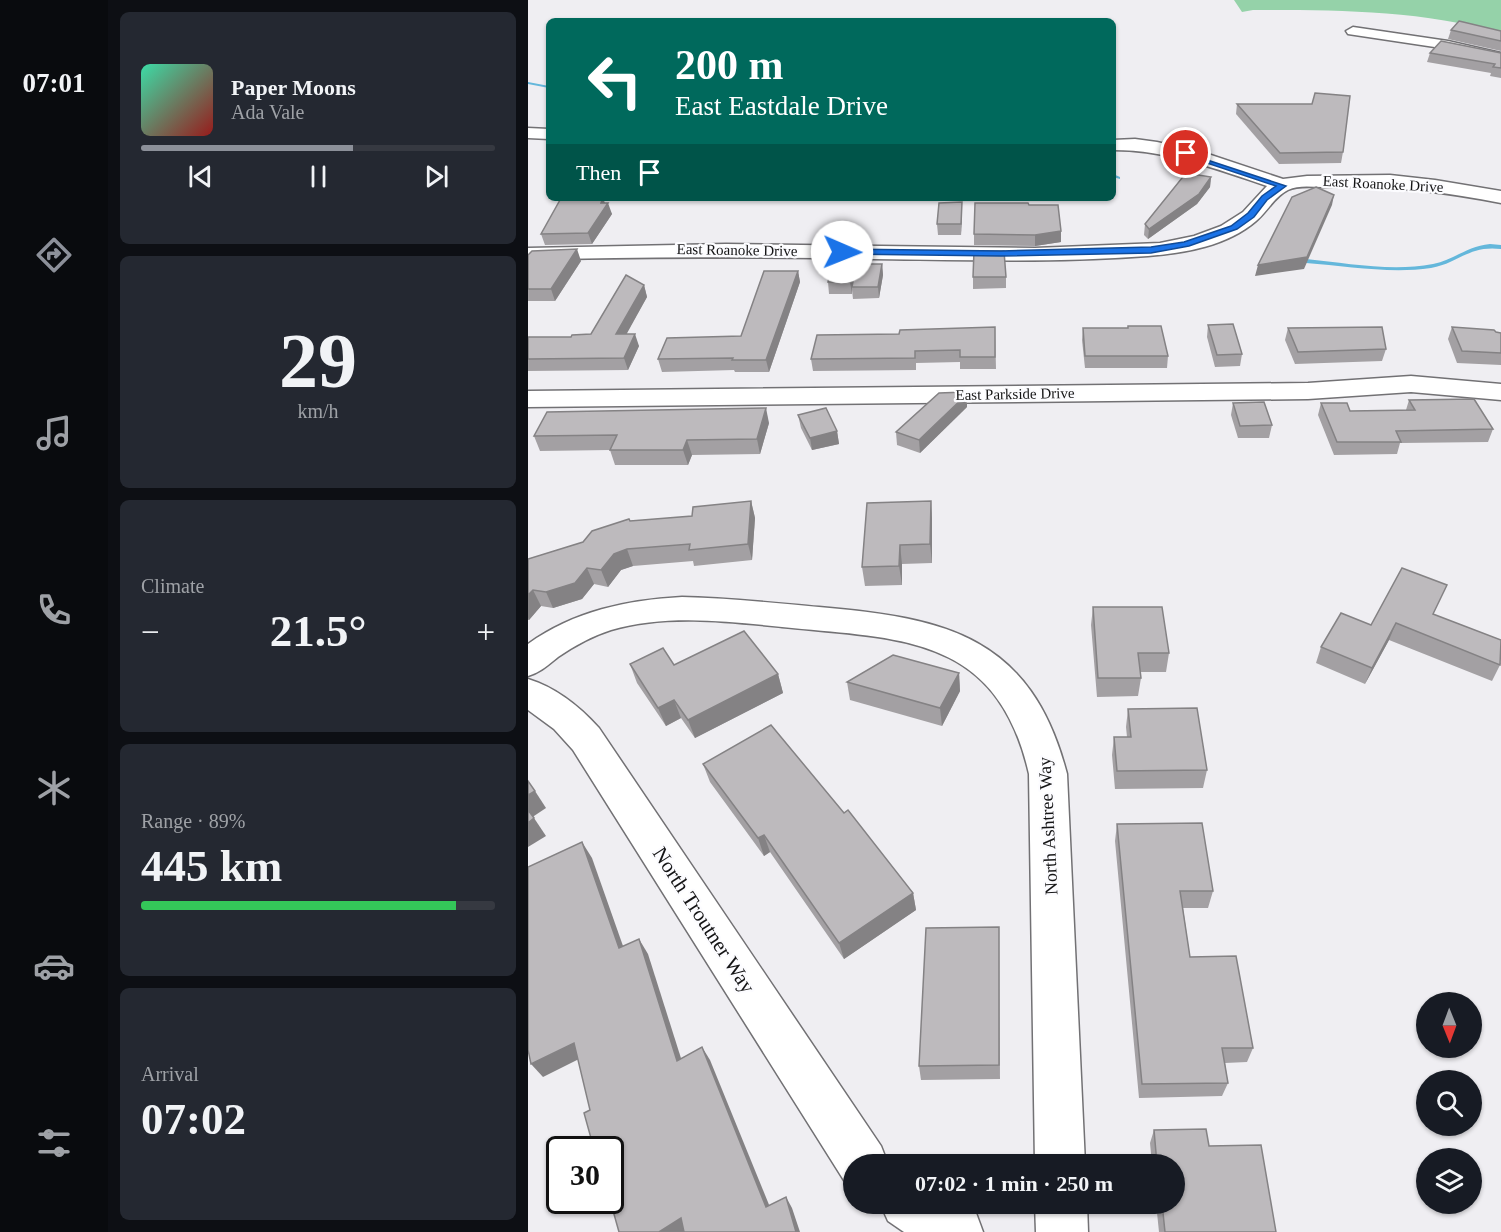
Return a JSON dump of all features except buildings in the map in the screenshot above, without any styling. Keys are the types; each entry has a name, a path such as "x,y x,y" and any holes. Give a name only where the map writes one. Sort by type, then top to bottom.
{"street":[{"path":"1353,31 1369,38 1457,47 1501,57"},
{"path":"528,133 546,134"},
{"path":"1116,145 1132,143 1173,149 1282,186"},
{"name":"East Roanoke Drive","path":"528,254 646,249 1106,253 1151,250 1186,244 1234,228 1251,215 1264,198 1282,186 1338,180 1393,182 1443,187 1501,197"},
{"name":"East Parkside Drive","path":"528,399 1308,391 1411,384 1501,392"},
{"name":"North Ashtree Way","path":"528,663 567,635 609,618 649,610 703,608 898,626 936,637 971,654 1001,677 1025,707 1041,741 1048,774 1060,1154"},
{"name":"North Troutner Way","path":"528,693 547,702 569,718 586,739 856,1154"},
{"path":"923,1214 957,1232"},
{"path":"1061,1214 1062,1232"}],"green space":[{"path":"1234,0 1501,0 1501,33 1471,25 1378,13 1284,10 1242,12"}],"waterway":[{"path":"528,83 546,86"},
{"path":"1306,261 1384,268 1416,268 1441,264 1480,246 1501,247"}],"route":[{"path":"842,252 1106,253 1151,250 1186,244 1234,228 1251,215 1264,198 1282,186 1186,153"}]}
